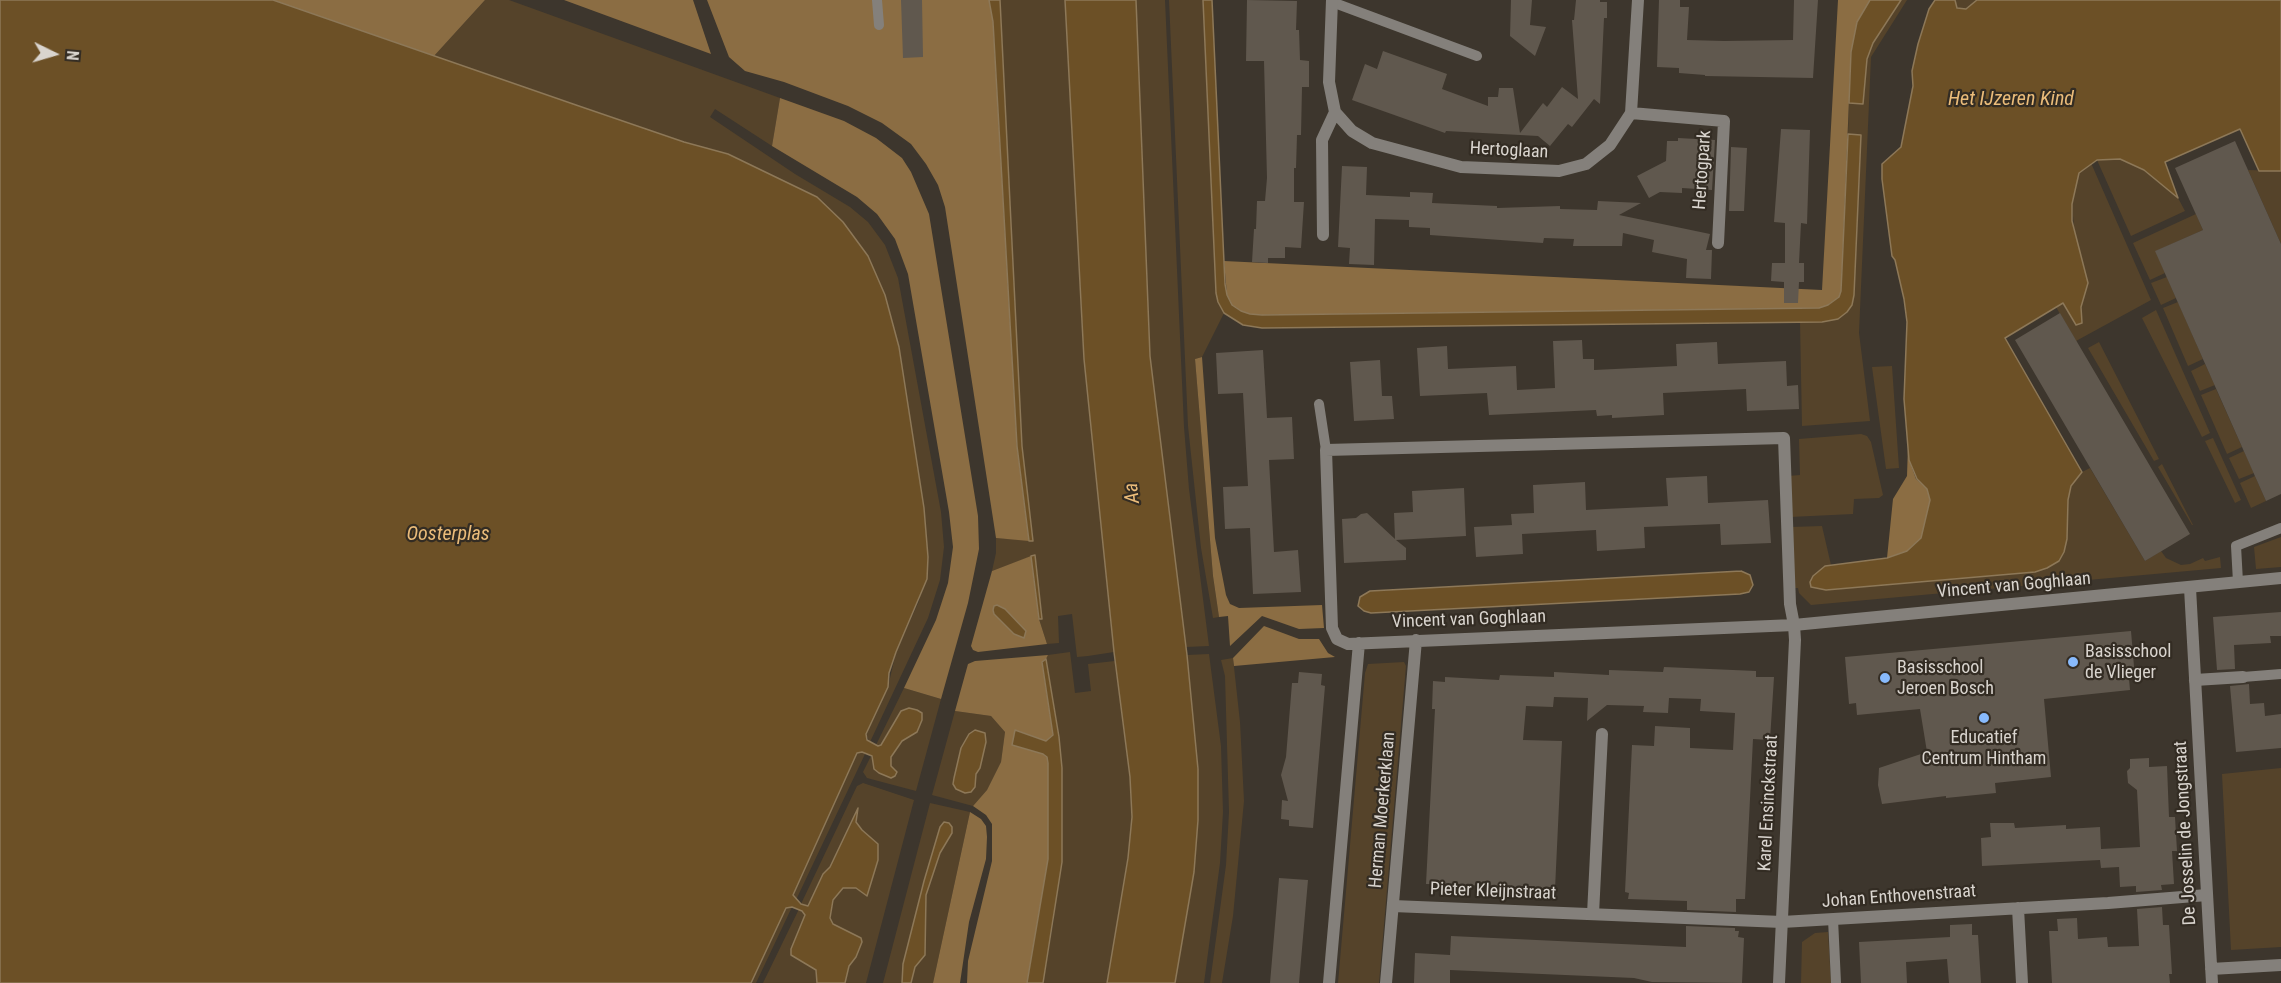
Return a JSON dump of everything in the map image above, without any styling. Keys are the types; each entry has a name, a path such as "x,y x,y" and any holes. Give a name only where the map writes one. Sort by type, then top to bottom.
{"street":[{"name":"Hertoglaan","path":"1335,112 1352,130 1372,143 1461,167 1559,171 1586,164 1610,145 1630,113 1638,0"},
{"path":"1323,235 1322,140 1335,112 1329,82 1332,1"},
{"name":"Hertogpark","path":"1630,113 1724,121 1718,243"},
{"path":"1326,450 1784,438 1790,603 1794,625"},
{"name":"Vincent van Goghlaan","path":"1326,450 1332,628 1337,639 1348,644 1794,625 2281,578"},
{"name":"De Josselin de Jongstraat","path":"2190,588 2212,983"},
{"name":"Karel Ensinckstraat","path":"1779,983 1794,625"},
{"name":"Herman Moerkerklaan","path":"1386,983 1416,640"},
{"path":"1329,983 1359,643"},
{"path":"2195,680 2243,677"},
{"path":"1593,914 1602,734"},
{"name":"Johan Enthovenstraat","path":"1782,922 2207,895"},
{"name":"Pieter Kleijnstraat","path":"1393,906 1782,922"},
{"path":"2018,908 2022,983"},
{"path":"2211,969 2281,965"}],"lane":[{"path":"877,0 879,25"},
{"path":"1332,1 1478,56"},
{"name":"Vincent van Goghlaan","path":"1319,404 1326,450"},
{"path":"2238,582 2236,546 2281,528"},
{"path":"2243,677 2281,674"},
{"path":"1833,919 1836,983"}],"shaded area":[{"path":"273,0 485,0 434,56"},
{"path":"485,0 509,0 780,98 772,146 715,109 710,117 795,174 850,207 868,222 885,245 898,278 941,512 944,547 940,580 928,618 870,742 866,735 888,687 896,652 919,601 928,557 924,508 899,347 885,295 868,256 843,222 817,197 728,154 684,142 434,56"},
{"path":"564,0 693,0 711,54"},
{"path":"707,0 989,0 993,22 1017,446 1029,541 996,538 945,207 938,185 926,164 911,144 882,123 848,106 784,82 745,71 729,57"},
{"path":"1000,0 1065,0 1084,359 1114,652 1077,657 1072,614 1058,616 1059,643 1047,644 1039,619 1042,618 1035,555 992,571 996,553 996,538 1033,540 1022,446"},
{"path":"1136,0 1165,0 1184,427 1189,489 1209,646 1186,647 1150,356"},
{"path":"1169,0 1203,0 1216,292 1224,313 1202,357 1195,359 1213,576 1219,617 1213,618 1201,548 1188,426"},
{"path":"1838,0 1870,0 1857,22 1851,52 1841,291 1839,297 1828,305 1819,308 1262,315 1241,311 1232,305 1227,295 1224,261 1822,290"},
{"path":"1901,0 1907,0 1871,57 1859,333 1870,421 1802,426 1800,321 1822,322 1852,305 1854,295 1861,135 1848,134 1849,103 1863,104 1867,59 1873,43"},
{"path":"1955,0 1977,0 1966,9 1957,8"},
{"path":"780,98 844,121 876,138 902,158 911,172 929,214 978,516 979,549 968,603 941,699 904,688 936,620 948,583 953,547 908,274 895,239 877,214 857,197 772,146"},
{"path":"2120,159 2144,170 2178,198 2185,211 2131,236 2097,160"},
{"path":"2091,163 2151,300 2076,341 2056,307 2063,303 2075,325 2082,323 2081,307 2088,283 2075,239 2072,204 2079,173"},
{"path":"2248,170 2281,171 2281,244"},
{"path":"2196,214 2203,230 2156,251 2165,273 2150,280 2133,243"},
{"path":"2167,277 2176,298 2161,305 2151,283"},
{"path":"2178,302 2203,359 2188,366 2163,308"},
{"path":"2156,310 2210,433 2202,437 2142,318"},
{"path":"2099,342 2159,459 2154,461 2088,348"},
{"path":"1202,357 1215,538 1226,595 1230,604 1239,608 1322,605 1324,628 1299,629 1262,616 1230,646 1228,616 1219,617 1213,576 1195,359"},
{"path":"2205,364 2215,385 2200,391 2191,371"},
{"path":"1892,366 1899,468 1886,469 1872,367"},
{"path":"2216,389 2242,447 2227,454 2201,395"},
{"path":"1861,434 1867,436 1871,442 1883,495 1879,498 1854,499 1853,514 1790,517 1788,476 1800,475 1799,439"},
{"path":"2213,438 2241,500 2235,503 2205,441"},
{"path":"1908,445 1909,460 1916,479 1927,489 1930,500 1921,538 1907,551 1887,558 1893,499 1907,476"},
{"path":"2244,451 2254,473 2239,479 2229,458"},
{"path":"2162,464 2193,525 2158,467"},
{"path":"2090,468 2145,561 2161,551 2166,558 2181,565 2203,558 2205,561 2220,557 2221,568 1811,605 1799,593 1798,588 1793,588 1791,527 1822,526 1831,565 1825,566 1810,582 1811,587 1826,590 2067,539 2068,500 2071,486 2082,472"},
{"path":"2255,476 2266,501 2251,508 2240,483"},
{"path":"2281,537 2281,567 2256,569 2254,547"},
{"path":"1031,556 1039,619 1047,644 978,652 973,650 971,646 992,571"},
{"path":"1264,626 1299,639 1319,639 1328,653 1335,657 1234,666 1233,658"},
{"path":"1070,652 1075,693 1091,691 1088,664 1115,661 1130,777 1132,817 1128,858 1107,983 1043,983 1054,919 1059,737 1046,659 1048,655"},
{"path":"1209,654 1221,746 1223,812 1220,863 1204,983 1175,983 1194,872 1198,820 1198,769 1187,655"},
{"path":"1048,655 1042,662 1053,735 1046,741 1015,730 1013,745 1048,757 1048,859 1027,983 967,983 968,961 992,861 992,824 986,815 973,806 987,790 1001,762 1005,732 991,716 955,711 968,664 975,661"},
{"path":"1233,658 1240,722 1244,801 1233,916 1222,983 1210,983 1226,865 1229,812 1225,676 1221,660"},
{"path":"1404,662 1406,666 1379,983 1338,983 1365,673 1368,664"},
{"path":"904,688 941,699 916,791 867,778 863,772 871,756 891,766 891,757 896,748 908,738 895,720 881,745 876,745"},
{"path":"955,711 991,716 1005,732 1001,762 987,790 973,806 932,795"},
{"path":"857,753 865,754 796,900 793,895"},
{"path":"2281,768 2281,947 2231,950 2222,774"},
{"path":"863,783 914,800 866,983 845,983 849,966 856,957 861,942 857,936 833,924 830,918 833,900 843,888 856,888 867,896 878,860 878,844 856,822 857,811 808,906 801,904 857,786"},
{"path":"930,803 970,812 933,983 883,983"},
{"path":"970,812 981,819 986,826 986,859 969,922 960,983 933,983"},
{"path":"792,907 756,983 751,983 786,908"},
{"path":"799,909 805,915 791,949 816,970 817,983 763,983"},
{"path":"1828,932 1831,983 1801,983 1802,942 1815,933"}],"water":[{"name":"Oosterplas","path":"0,0 273,0 684,142 728,154 817,197 843,222 868,256 885,295 899,347 924,508 928,557 927,579 896,652 889,673 888,687 866,734 867,740 878,746 881,745 901,711 909,708 922,713 922,720 917,732 902,741 891,757 891,766 897,772 895,776 891,778 879,773 874,769 872,756 862,752 857,753 793,895 801,904 808,906 823,874 830,867 858,808 856,822 878,844 878,860 867,896 856,888 843,888 833,900 830,918 833,924 861,938 862,942 856,957 849,966 845,983 817,983 816,970 791,955 791,949 805,915 802,911 792,907 786,908 751,983 0,983"},
{"path":"989,0 1000,0 1022,446 1033,541 1029,541 1017,446 993,22"},
{"name":"Aa","path":"1065,0 1136,0 1150,356 1187,655 1198,769 1198,820 1194,872 1175,983 1107,983 1128,858 1132,817 1130,777 1114,652 1084,359"},
{"path":"1203,0 1212,0 1225,284 1232,305 1241,311 1262,315 1819,308 1839,297 1841,291 1848,134 1861,135 1852,305 1838,319 1822,322 1262,328 1243,325 1224,313 1216,293"},
{"path":"1870,0 1901,0 1873,43 1867,59 1863,104 1849,103 1851,52 1857,22"},
{"name":"Het IJzeren Kind","path":"1935,0 1955,0 1957,8 1966,9 1977,0 2281,0 2281,171 2259,171 2240,129 2165,162 2178,198 2144,170 2120,159 2097,160 2079,173 2072,204 2072,221 2088,283 2081,307 2082,323 2076,325 2063,303 2005,338 2082,472 2071,486 2068,500 2067,539 2059,561 2035,572 1826,590 1811,587 1810,582 1813,576 1825,566 1887,558 1907,551 1921,538 1930,500 1927,489 1917,479 1909,460 1904,399 1907,322 1904,299 1895,260 1892,256 1882,164 1901,147 1913,86 1912,71 1918,44 1929,9"},
{"path":"1035,555 1042,619 1039,619 1031,556"},
{"path":"1741,571 1750,575 1753,585 1749,592 1740,594 1371,613 1358,606 1360,597 1370,591"},
{"path":"994,606 1005,609 1026,631 1024,638 1014,634 994,614"},
{"path":"1046,659 1062,768 1062,862 1043,983 1027,983 1048,859 1048,763 1047,757 1043,754 1012,745 1015,730 1046,741 1053,735 1042,662"},
{"path":"975,730 985,733 986,742 980,768 976,774 975,787 971,792 965,793 956,789 953,784 961,748 969,734"},
{"path":"944,822 949,823 952,827 952,833 940,853 926,895 925,955 915,967 911,983 902,983 903,964 924,881 940,827"}],"building":[{"path":"901,0 922,0 923,57 903,58"},
{"path":"1247,0 1297,1 1296,30 1299,30 1300,60 1309,61 1309,87 1302,87 1301,135 1297,135 1296,168 1294,168 1294,202 1304,202 1301,248 1285,247 1285,258 1268,258 1268,263 1252,262 1257,201 1265,201 1267,178 1264,61 1246,61"},
{"path":"1511,0 1532,0 1530,25 1546,27 1535,56 1510,36"},
{"path":"1576,0 1607,2 1607,18 1604,18 1600,104 1594,99 1572,127 1568,124 1550,146 1538,136 1446,131 1445,133 1352,100 1365,64 1377,69 1383,51 1447,74 1442,89 1488,106 1488,97 1498,97 1499,88 1513,88 1520,133 1543,103 1547,107 1562,87 1578,99 1572,20 1574,20"},
{"path":"1659,0 1680,0 1680,7 1689,7 1687,40 1724,41 1793,40 1794,0 1818,0 1813,78 1705,76 1679,73 1679,68 1657,67"},
{"path":"1781,129 1810,130 1807,224 1801,223 1799,263 1804,263 1804,282 1799,282 1798,303 1784,303 1784,282 1771,281 1772,263 1785,263 1785,223 1774,222"},
{"path":"1678,138 1715,140 1712,190 1682,188 1682,193 1660,192 1649,198 1637,176 1666,161 1667,141 1678,141"},
{"path":"2235,141 2281,244 2281,494 2266,501 2155,251 2203,230 2175,168"},
{"path":"1731,147 1747,148 1744,211 1729,211"},
{"path":"1342,166 1367,167 1366,195 1410,197 1410,192 1433,193 1432,203 1497,206 1497,208 1560,206 1560,209 1597,210 1598,201 1641,203 1619,215 1710,234 1706,250 1712,250 1711,279 1686,278 1687,259 1652,252 1654,240 1623,233 1622,246 1573,246 1574,239 1544,238 1543,243 1430,235 1430,228 1409,227 1409,220 1375,219 1374,265 1349,264 1350,248 1338,247"},
{"path":"2060,313 2190,534 2145,561 2015,340"},
{"path":"1582,340 1583,359 1594,359 1594,370 1677,366 1676,344 1717,342 1718,364 1786,361 1787,386 1798,385 1799,409 1747,411 1746,389 1663,393 1664,415 1612,418 1612,415 1597,416 1596,410 1489,415 1487,393 1420,396 1417,348 1447,346 1448,369 1516,366 1517,390 1555,388 1553,341"},
{"path":"1263,350 1267,418 1292,417 1294,459 1269,460 1274,552 1298,550 1301,592 1253,594 1250,528 1225,529 1223,487 1248,486 1243,393 1218,394 1216,353"},
{"path":"1380,360 1382,396 1392,396 1394,419 1354,421 1350,362"},
{"path":"1707,476 1708,503 1768,500 1771,543 1721,545 1720,524 1644,527 1645,548 1597,551 1596,530 1522,534 1523,554 1476,557 1474,527 1512,525 1511,514 1534,513 1533,485 1585,482 1586,510 1668,506 1666,478"},
{"path":"1464,488 1466,536 1396,540 1406,548 1406,560 1344,563 1342,519 1356,518 1367,513 1395,539 1394,513 1413,512 1412,491"},
{"path":"2281,612 2281,636 2270,636 2271,643 2234,645 2235,669 2217,670 2213,617"},
{"name":"Educatief Centrum Hintham","path":"2131,631 2135,678 2129,679 2130,690 2044,699 2051,777 1995,783 1996,793 1946,798 1946,796 1882,804 1878,785 1879,768 1927,752 1920,709 1857,715 1856,703 1849,704 1845,657"},
{"path":"1664,667 1756,671 1756,677 1774,677 1770,740 1753,739 1745,899 1736,899 1736,912 1687,910 1687,901 1628,899 1629,893 1625,892 1632,745 1654,746 1655,726 1690,728 1690,748 1733,750 1735,713 1700,711 1701,699 1669,698 1668,713 1643,712 1644,706 1607,705 1587,721 1588,698 1554,697 1553,707 1526,706 1523,740 1562,741 1555,889 1545,889 1545,894 1496,892 1497,886 1426,884 1435,709 1432,709 1433,681 1445,682 1445,677 1499,680 1500,675 1554,677 1554,672 1609,675 1609,670 1663,672"},
{"path":"1299,672 1322,674 1321,685 1325,686 1313,828 1289,826 1289,820 1281,819 1282,800 1288,801 1281,775 1286,757 1292,683 1298,683"},
{"path":"2249,684 2250,704 2264,703 2265,716 2281,714 2281,748 2236,752 2230,686"},
{"path":"2149,758 2149,767 2167,766 2169,817 2175,817 2177,851 2172,851 2174,884 2161,885 2162,890 2136,892 2136,886 2120,887 2119,867 2101,868 2100,860 1982,866 1981,838 1991,837 1990,823 2014,823 2015,828 2066,825 2066,829 2100,827 2101,849 2140,847 2137,790 2128,783 2127,771 2130,768 2130,759"},
{"path":"1279,878 1308,880 1299,983 1270,983"},
{"path":"2162,907 2163,925 2169,925 2172,974 2169,974 2170,983 2052,983 2049,931 2058,931 2057,919 2077,918 2078,939 2107,937 2108,947 2139,946 2137,909"},
{"path":"1972,924 1972,935 1978,935 1981,983 1949,983 1947,959 1906,962 1907,983 1861,983 1859,942 1950,937 1950,925"},
{"path":"1686,926 1735,928 1735,931 1739,931 1738,937 1744,938 1742,983 1652,982 1634,978 1450,970 1450,983 1414,983 1415,953 1450,955 1451,936 1686,947"}],"place":[{"name":"Basisschool de Vlieger","path":"2073,662"},
{"name":"Basisschool Jeroen Bosch","path":"1885,678"},
{"name":"Educatief Centrum Hintham","path":"1984,718"}]}
